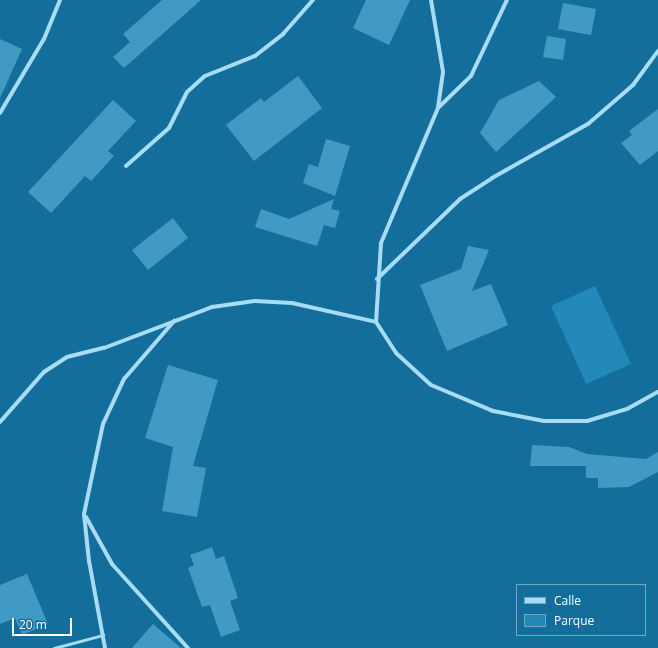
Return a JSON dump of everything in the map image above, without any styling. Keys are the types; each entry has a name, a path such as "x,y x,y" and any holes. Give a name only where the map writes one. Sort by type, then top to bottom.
{"street":[{"path":"0,113 44,39 60,0"},
{"path":"126,166 169,128 187,92 205,76 256,56 283,34 313,0"},
{"path":"431,0 443,72 438,108 381,243 377,280 376,322 396,353 431,385 493,411 544,421 587,421 627,409 658,392"},
{"path":"438,108 471,76 507,0"},
{"path":"377,280 460,199 492,178 588,124 633,85 658,51"},
{"path":"0,422 44,372 67,357 104,348 174,320 212,307 254,301 292,303 376,322"},
{"path":"105,648 89,561 84,514 103,424 124,379 156,345 174,320"},
{"path":"84,514 112,564 188,648"}],"lane":[{"path":"54,648 103,635"}],"green space":[{"path":"595,286 631,364 586,384 551,306"}],"building":[{"path":"162,0 201,0 124,68 113,57 130,42 123,34"},
{"path":"366,0 410,0 389,45 353,28"},
{"path":"563,3 596,9 591,35 558,29"},
{"path":"547,36 566,39 563,60 543,57"},
{"path":"0,39 22,49 0,98"},
{"path":"298,76 322,108 254,161 226,125 261,98 264,102"},
{"path":"539,81 556,97 496,152 480,133 499,100"},
{"path":"113,100 136,121 108,151 114,156 91,181 85,176 51,213 28,192"},
{"path":"658,109 658,151 640,165 621,143 632,135 629,131"},
{"path":"326,139 350,146 335,196 303,183 309,164 318,167"},
{"path":"334,199 331,209 340,211 335,228 324,225 317,246 255,227 261,209 289,219"},
{"path":"173,218 188,238 148,270 132,250"},
{"path":"468,246 489,250 472,291 491,284 508,325 447,351 420,285 461,269"},
{"path":"168,365 218,380 193,466 206,468 197,517 162,511 173,447 145,438"},
{"path":"532,445 569,447 587,454 646,459 658,452 658,472 629,487 598,488 598,478 586,478 586,466 530,466"},
{"path":"212,547 216,559 224,556 238,598 230,601 240,630 221,637 210,605 202,607 188,568 194,565 190,555"},
{"path":"27,574 48,624 22,635 15,618 0,624 0,585"},
{"path":"153,624 181,648 132,648"}]}
